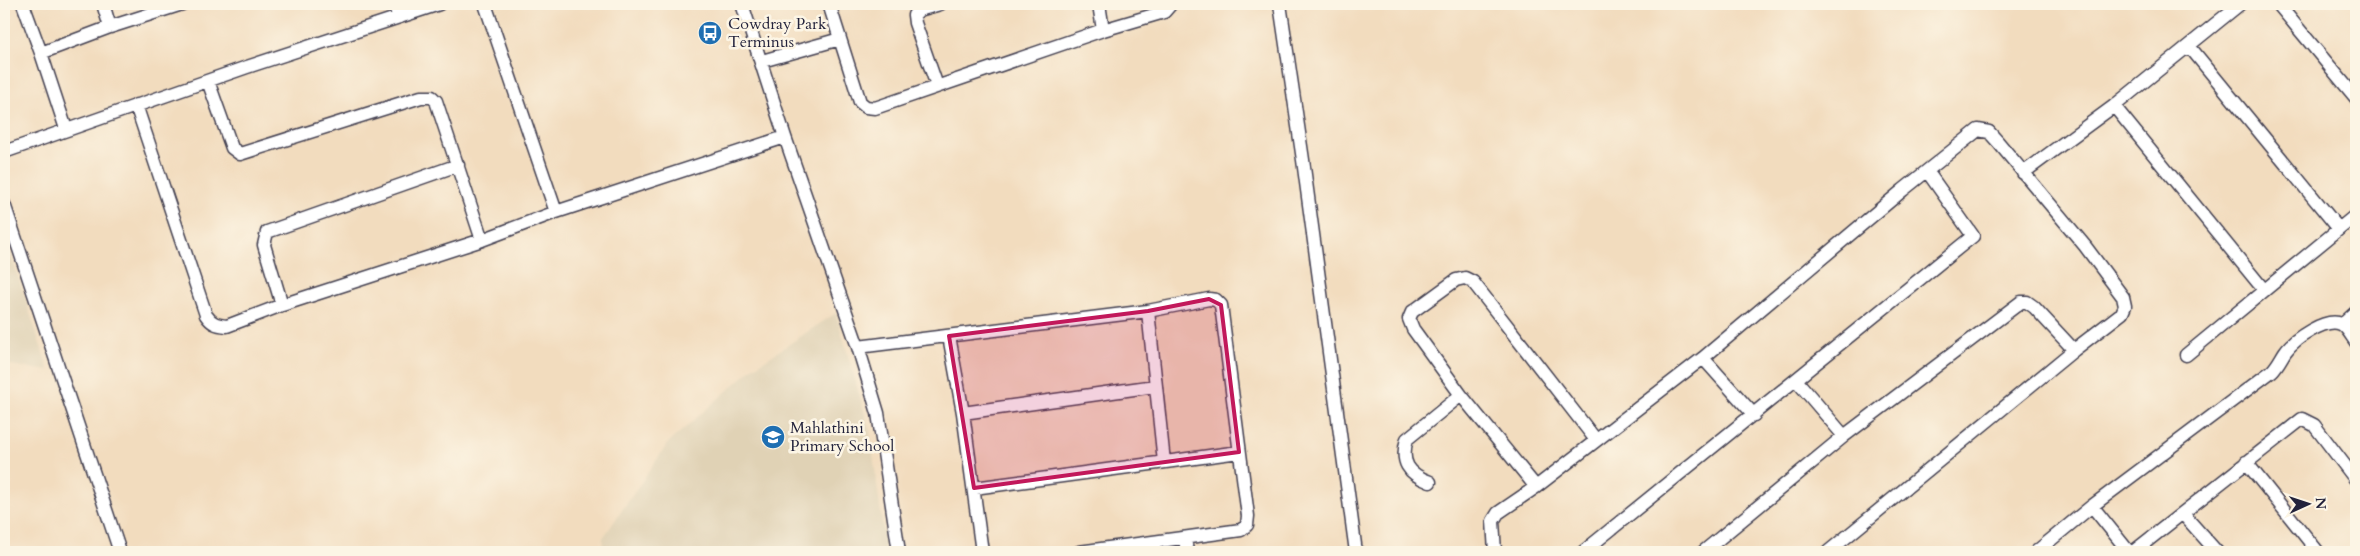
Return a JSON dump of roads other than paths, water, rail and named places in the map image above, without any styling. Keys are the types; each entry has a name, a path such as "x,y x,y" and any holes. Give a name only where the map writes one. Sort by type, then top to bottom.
{"street":[{"path":"23,4 66,129"},
{"path":"103,4 110,27"},
{"path":"41,53 110,27 182,4"},
{"path":"394,4 399,17"},
{"path":"4,152 136,105 439,4"},
{"path":"485,4 556,212"},
{"path":"742,4 785,137 858,347 882,429 899,552"},
{"path":"829,4 860,102 866,107 875,108 1103,30 1164,12 1171,4"},
{"path":"937,86 915,23 914,15 919,10 940,4"},
{"path":"1099,4 1103,30"},
{"path":"1280,4 1305,170 1356,552"},
{"path":"2023,173 2114,106 2240,4"},
{"path":"2278,4 2356,98"},
{"path":"762,61 840,39"},
{"path":"2189,46 2339,229"},
{"path":"208,81 235,152 245,154 426,96 436,101 482,240"},
{"path":"136,105 206,315 210,321 227,326 282,305 482,240 556,212 785,137"},
{"path":"2114,106 2264,290"},
{"path":"1495,552 1493,521 1498,513 1536,487 1703,358 1978,130 1989,132 2085,246 2123,297 2125,306 2122,313 2074,350 1828,552"},
{"path":"282,305 264,245 267,232 458,164"},
{"path":"1583,552 1797,381 1973,236 1927,171"},
{"path":"4,204 120,552"},
{"path":"2186,355 2356,215"},
{"path":"1536,487 1461,394 1413,329 1410,320 1412,312 1456,280 1465,278 1473,282 1596,440"},
{"path":"858,347 1148,311 1209,299 1216,300 1221,305 1248,516 1247,524 1241,530 1079,552"},
{"path":"1703,552 1844,436 2021,302 2027,302 2034,307 2074,350"},
{"path":"1148,311 1164,462"},
{"path":"2343,324 2356,312"},
{"path":"2036,552 2092,506 2272,371 2295,342 2324,323 2330,322 2343,324 2356,342"},
{"path":"949,336 963,413 982,552"},
{"path":"1703,358 1754,415"},
{"path":"1797,381 1844,436"},
{"path":"963,413 1155,386"},
{"path":"1430,482 1418,478 1409,470 1404,449 1407,439 1461,394"},
{"path":"2133,552 2302,419 2314,424 2356,480"},
{"path":"974,488 1239,452"},
{"path":"2246,462 2318,552"},
{"path":"2092,506 2128,552"},
{"path":"2183,514 2216,552"},
{"path":"1185,538 1187,552"}],"place":[{"name":"Cowdray Park Terminus","path":"710,33"},
{"name":"Mahlathini Primary School","path":"773,437"}]}
